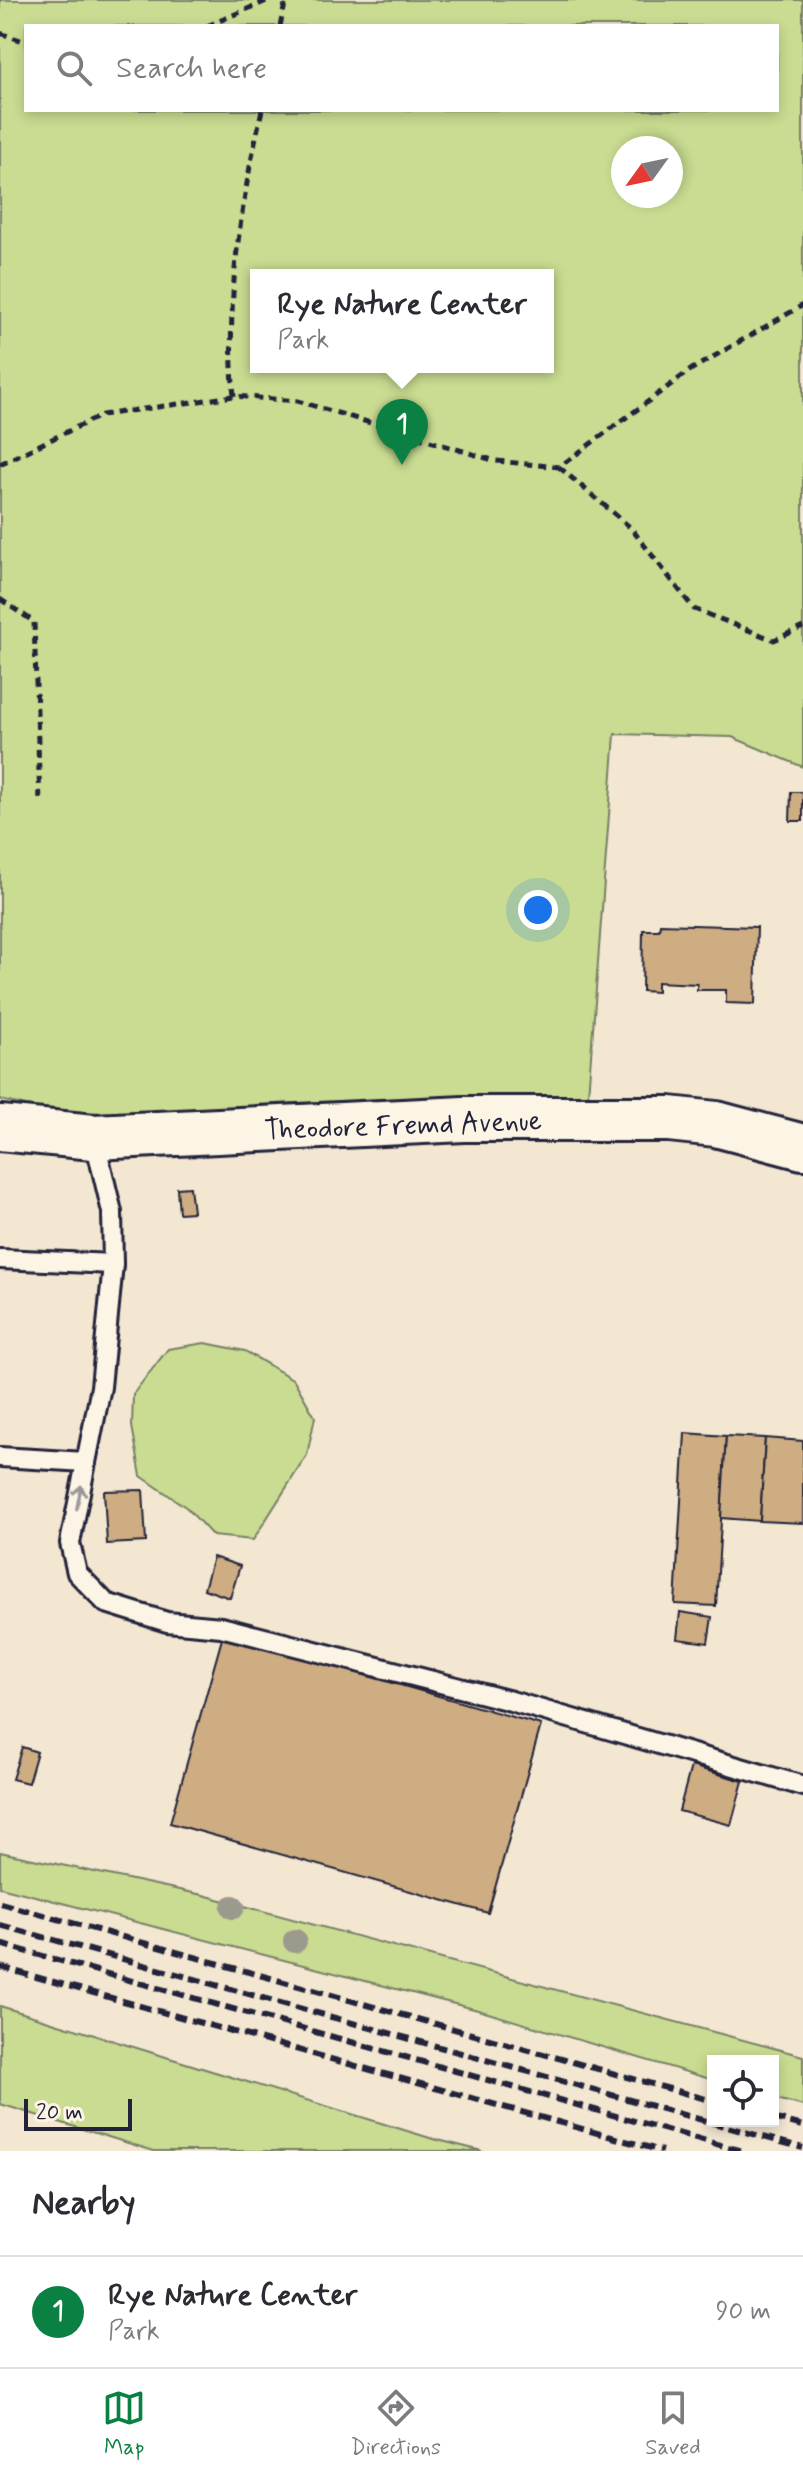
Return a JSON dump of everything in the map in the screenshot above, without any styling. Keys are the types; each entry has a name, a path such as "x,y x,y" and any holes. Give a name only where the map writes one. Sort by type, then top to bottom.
{"street":[{"name":"Theodore Fremd Avenue","path":"0,1128 94,1137 464,1119 588,1117 669,1119 716,1124 803,1147"}],"lane":[{"path":"94,1137 112,1212 113,1264 101,1387 70,1543 77,1573 106,1603 167,1622 221,1627 511,1701 803,1786"},
{"path":"0,1259 113,1264"},
{"path":"0,1457 86,1462"}],"path":[{"path":"212,24 269,0"},
{"path":"280,24 286,0"},
{"path":"0,33 24,41"},
{"path":"234,396 229,339 250,162 262,112"},
{"path":"559,467 692,369 803,305"},
{"path":"0,464 102,415 234,396 298,401 496,461 559,467 631,528 694,609 774,640 803,627"},
{"path":"0,599 34,622 40,803"}],"green space":[{"path":"0,0 803,0 803,767 732,737 615,734 588,1096 79,1118 0,1100"},
{"path":"205,1343 245,1351 294,1380 315,1417 307,1455 253,1540 213,1536 187,1508 141,1476 132,1426 133,1394 168,1349"},
{"path":"0,1852 203,1895 803,2056 803,2106 779,2100 779,2055 707,2055 707,2078 478,2010 0,1887"},
{"path":"0,2006 430,2138 482,2151 154,2151 0,2104"}],"building":[{"path":"791,792 803,792 803,821 790,821"},
{"path":"660,924 757,927 755,1004 726,1003 726,990 697,990 697,984 657,982 657,992 642,991 643,930 659,930"},
{"path":"190,1187 193,1212 179,1213 177,1188"},
{"path":"685,1433 726,1436 716,1606 675,1604"},
{"path":"726,1436 765,1438 760,1521 721,1518"},
{"path":"765,1438 803,1441 803,1523 760,1521"},
{"path":"143,1490 146,1542 107,1544 104,1491"},
{"path":"213,1557 240,1566 230,1598 204,1589"},
{"path":"680,1612 712,1617 708,1643 677,1639"},
{"path":"223,1635 541,1725 488,1913 170,1823"},
{"path":"22,1747 37,1752 28,1783 12,1779"},
{"path":"691,1766 743,1781 731,1825 679,1811"}],"railway":[{"path":"0,1903 707,2099"},
{"path":"0,1925 803,2148"},
{"path":"0,1944 742,2151"},
{"path":"0,1967 662,2151"},
{"path":"779,2120 803,2126"}],"place":[{"name":"Rye Nature Center","path":"402,465"}]}
